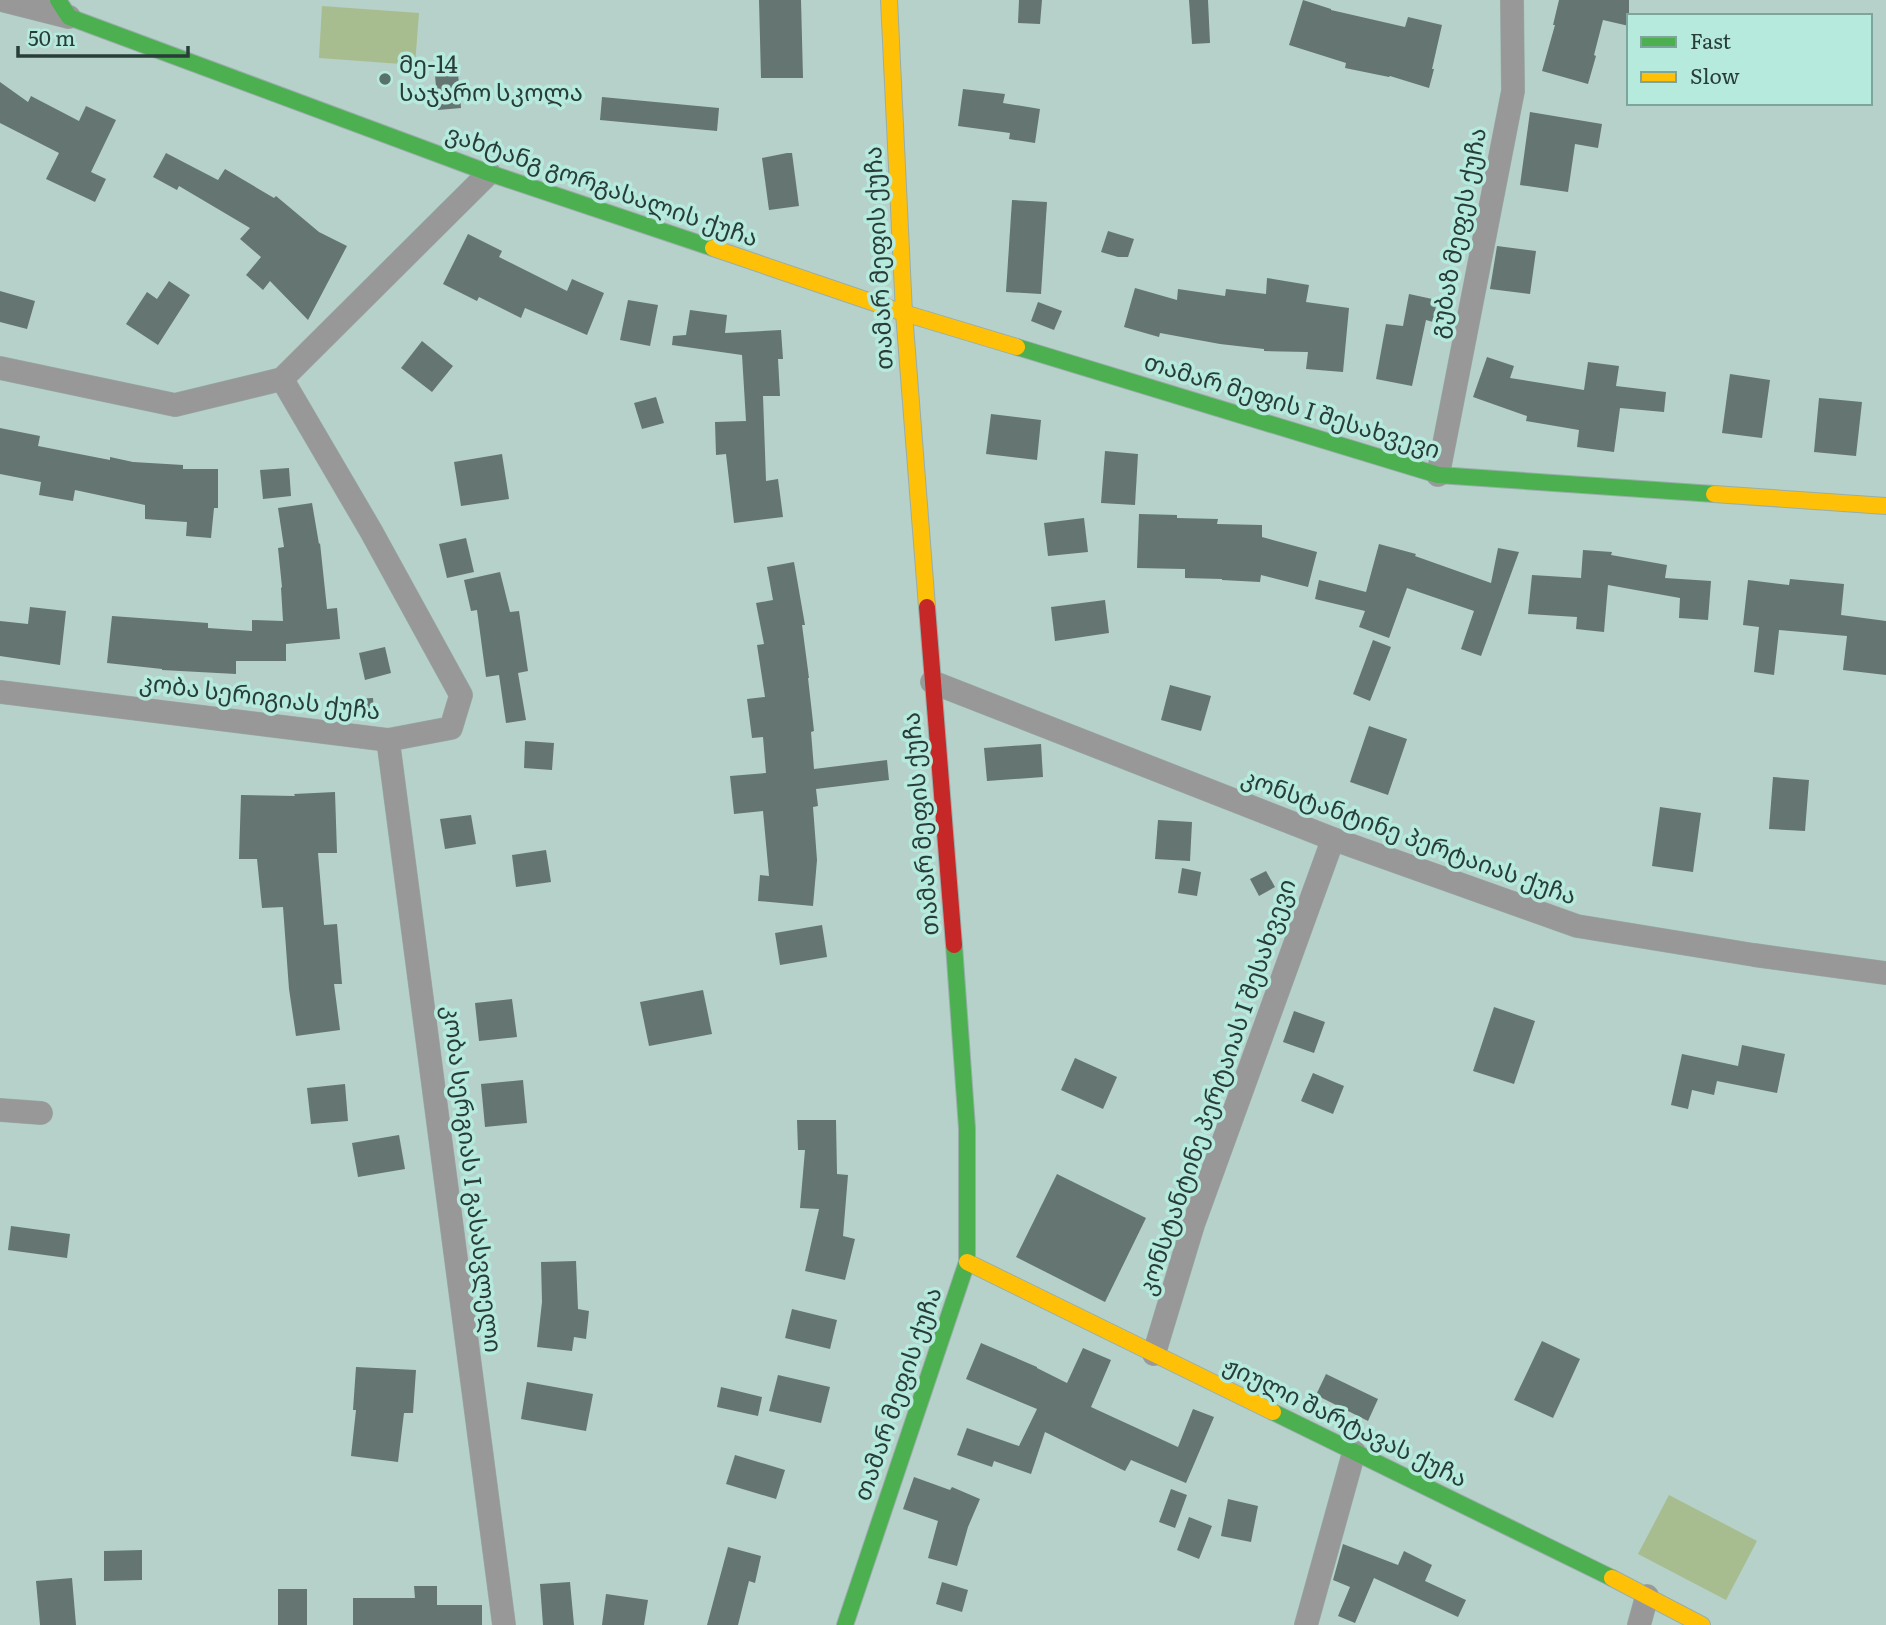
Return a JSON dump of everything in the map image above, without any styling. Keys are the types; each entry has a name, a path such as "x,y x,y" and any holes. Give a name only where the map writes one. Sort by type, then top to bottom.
{"street":[{"path":"1,0 63,8"},
{"name":"თამარ მეფის ქუჩა","path":"845,1625 967,1262 965,1103 959,1002 904,313 889,0"},
{"name":"გუბაზ მეფეს ქუჩა","path":"1438,475 1513,91 1511,0"},
{"name":"ვახტანგ გორგასალის ქუჩა","path":"63,8 489,173 904,313"},
{"path":"0,368 175,405 282,379 489,173"},
{"name":"თამარ მეფის I შესახვევი","path":"904,313 1438,475 1886,506"},
{"name":"კობა სერიგიას ქუჩა","path":"0,692 388,740 451,728 461,695 371,531 282,379"},
{"name":"კონსტანტინე პერტაიას ქუჩა","path":"932,682 1333,839 1577,926 1886,973"},
{"name":"კობა სერგიას I გასასვლელი","path":"388,740 504,1625"},
{"name":"კონსტანტინე პერტაიას I შესახვევი","path":"1154,1354 1192,1228 1333,839"},
{"path":"0,1110 41,1113"},
{"name":"ჟიული შარტავას ქუჩა","path":"967,1262 1028,1295 1154,1354 1702,1625"},
{"path":"1306,1625 1354,1452"},
{"path":"1639,1625 1647,1596"}],"green space":[{"path":"322,6 419,13 415,65 319,58"},
{"path":"1669,1495 1757,1541 1726,1600 1638,1554"}],"building":[{"path":"759,0 801,0 803,78 761,78"},
{"path":"1019,0 1042,0 1040,24 1018,23"},
{"path":"1189,0 1208,0 1210,43 1192,44"},
{"path":"1303,0 1331,10 1405,27 1408,17 1442,25 1429,88 1390,76 1345,68 1346,63 1289,45"},
{"path":"1559,0 1629,0 1627,26 1603,20 1588,84 1542,71"},
{"path":"458,73 461,108 438,110 435,75"},
{"path":"0,82 28,102 31,96 79,121 86,106 116,120 91,172 106,179 95,202 46,179 59,153 0,123"},
{"path":"963,89 1005,94 1003,103 1040,109 1035,143 1009,139 1010,133 958,126"},
{"path":"602,97 719,108 717,131 600,120"},
{"path":"1530,112 1602,124 1598,148 1575,144 1568,192 1520,185"},
{"path":"166,153 218,180 225,169 274,198 276,196 319,232 347,246 308,320 270,281 263,290 246,275 261,257 240,239 250,228 179,186 177,190 153,177"},
{"path":"792,153 799,206 769,210 762,158"},
{"path":"1012,200 1047,202 1041,294 1006,292"},
{"path":"1108,231 1134,239 1128,257 1101,252"},
{"path":"468,234 502,251 499,257 567,291 572,279 604,293 587,335 525,308 521,318 479,297 477,301 443,284"},
{"path":"1497,246 1536,251 1530,294 1490,289"},
{"path":"1267,278 1309,285 1306,302 1349,308 1343,372 1306,369 1308,352 1264,351 1160,333 1159,337 1124,327 1135,288 1177,300 1178,289 1225,296 1226,289 1266,294"},
{"path":"169,281 190,295 158,345 126,324 147,292 157,299"},
{"path":"0,291 35,301 27,329 0,322"},
{"path":"1409,294 1437,300 1433,322 1426,320 1412,386 1376,379 1386,324 1403,326"},
{"path":"628,300 658,305 650,346 620,340"},
{"path":"1038,302 1062,311 1054,330 1031,321"},
{"path":"690,310 727,315 725,333 781,330 783,359 778,359 780,396 763,396 766,481 778,479 783,517 734,523 726,454 716,455 715,422 746,421 742,355 672,345 673,336 686,335"},
{"path":"422,341 453,366 432,392 401,368"},
{"path":"1487,357 1514,366 1510,378 1584,390 1588,362 1619,366 1616,386 1666,392 1664,412 1620,408 1614,452 1577,447 1579,430 1526,421 1527,416 1473,397"},
{"path":"1730,374 1770,380 1762,438 1722,433"},
{"path":"656,397 664,423 642,429 634,403"},
{"path":"1819,398 1862,402 1856,456 1814,452"},
{"path":"991,414 1041,420 1037,460 986,454"},
{"path":"0,428 40,436 38,446 110,460 110,457 133,462 183,465 183,469 218,469 218,508 214,508 211,538 186,536 187,522 145,519 145,505 75,490 73,501 39,495 41,482 0,474"},
{"path":"1105,451 1138,454 1135,505 1101,503"},
{"path":"502,454 509,499 461,506 454,462"},
{"path":"289,468 291,496 263,499 260,470"},
{"path":"312,503 320,543 327,609 337,608 340,639 286,644 286,661 236,661 236,674 162,670 107,663 112,616 208,623 208,628 252,631 252,620 283,621 278,548 284,547 278,508"},
{"path":"1139,514 1218,519 1217,524 1262,525 1262,537 1317,552 1308,587 1261,575 1260,582 1185,578 1185,569 1137,568"},
{"path":"1084,518 1088,552 1048,556 1044,523"},
{"path":"466,538 474,572 447,578 439,544"},
{"path":"1379,544 1416,554 1415,556 1491,583 1498,548 1519,552 1481,656 1461,649 1474,611 1407,588 1389,638 1359,627 1365,611 1315,599 1319,580 1366,592"},
{"path":"1583,550 1612,552 1611,555 1667,565 1665,578 1711,581 1708,620 1679,618 1680,598 1608,585 1604,632 1576,629 1577,617 1528,614 1532,575 1581,578"},
{"path":"794,562 805,625 802,625 814,731 811,732 814,769 887,760 889,780 816,789 818,806 813,807 817,860 813,906 758,901 760,875 769,876 763,811 734,814 730,776 766,773 763,737 752,738 747,699 765,697 757,645 764,644 756,603 773,600 767,567"},
{"path":"500,572 510,612 519,611 528,671 518,673 526,720 506,723 499,675 486,677 477,610 471,611 464,580"},
{"path":"1790,579 1844,584 1841,615 1886,621 1886,675 1843,670 1847,636 1779,630 1774,675 1754,672 1759,627 1743,625 1748,580 1789,585"},
{"path":"1105,600 1109,633 1055,641 1051,607"},
{"path":"30,607 66,611 60,665 0,656 0,621 28,624"},
{"path":"1373,640 1391,647 1370,701 1353,694"},
{"path":"385,647 391,673 365,680 359,653"},
{"path":"1170,685 1211,696 1201,731 1161,720"},
{"path":"373,698 374,716 354,718 353,699"},
{"path":"1369,726 1407,739 1388,795 1350,782"},
{"path":"525,741 554,743 552,770 524,768"},
{"path":"1041,744 1043,777 987,781 984,748"},
{"path":"1773,777 1809,780 1805,831 1769,829"},
{"path":"335,792 337,853 318,853 324,925 337,924 342,984 334,984 340,1030 296,1036 289,989 283,907 262,908 257,859 239,859 241,795 295,796 294,794"},
{"path":"1660,807 1701,813 1693,872 1652,866"},
{"path":"471,815 476,844 445,849 440,819"},
{"path":"1158,820 1192,822 1190,861 1155,859"},
{"path":"546,850 551,882 516,887 512,855"},
{"path":"1182,868 1201,872 1197,896 1178,893"},
{"path":"1266,871 1275,887 1259,896 1250,879"},
{"path":"822,925 827,957 780,965 775,933"},
{"path":"703,990 712,1034 649,1046 640,1002"},
{"path":"512,999 517,1037 479,1041 475,1003"},
{"path":"1494,1007 1535,1021 1514,1084 1473,1071"},
{"path":"1294,1011 1325,1022 1314,1053 1283,1042"},
{"path":"1742,1045 1785,1054 1777,1093 1717,1081 1714,1095 1692,1090 1688,1109 1671,1105 1682,1054 1738,1066"},
{"path":"1075,1058 1117,1077 1103,1109 1061,1090"},
{"path":"1313,1073 1344,1086 1333,1114 1301,1101"},
{"path":"523,1080 527,1123 485,1127 481,1084"},
{"path":"345,1084 348,1121 311,1124 307,1088"},
{"path":"797,1120 836,1120 837,1174 848,1175 843,1236 855,1239 845,1280 805,1271 819,1209 800,1208 805,1150 798,1150"},
{"path":"399,1135 405,1169 358,1177 352,1143"},
{"path":"1057,1174 1146,1218 1105,1302 1016,1257"},
{"path":"11,1226 70,1234 67,1258 8,1250"},
{"path":"576,1261 578,1309 589,1311 586,1339 574,1337 572,1351 537,1347 542,1302 541,1262"},
{"path":"792,1309 837,1320 830,1349 785,1338"},
{"path":"1542,1341 1580,1359 1553,1418 1514,1400"},
{"path":"981,1343 1067,1383 1083,1348 1111,1360 1091,1407 1178,1447 1193,1409 1214,1417 1186,1483 1131,1460 1125,1471 1045,1432 1031,1474 994,1461 992,1467 957,1455 967,1428 1019,1446 1037,1409 966,1379"},
{"path":"356,1367 416,1370 413,1413 404,1413 398,1462 351,1456 356,1410 353,1410"},
{"path":"1326,1374 1378,1399 1368,1421 1316,1395"},
{"path":"778,1375 830,1387 821,1423 769,1411"},
{"path":"527,1382 593,1394 586,1431 521,1419"},
{"path":"721,1387 762,1397 758,1416 717,1407"},
{"path":"735,1455 785,1470 776,1499 726,1484"},
{"path":"914,1477 950,1490 952,1487 980,1499 968,1527 957,1566 928,1558 938,1521 903,1509"},
{"path":"1171,1489 1187,1495 1175,1528 1159,1522"},
{"path":"1228,1499 1258,1506 1251,1542 1221,1536"},
{"path":"1189,1517 1212,1526 1199,1559 1177,1550"},
{"path":"1343,1544 1398,1565 1404,1551 1432,1565 1425,1581 1466,1600 1458,1617 1374,1578 1355,1623 1338,1616 1350,1587 1333,1580"},
{"path":"728,1547 761,1556 755,1583 749,1581 738,1625 707,1625"},
{"path":"142,1550 142,1580 104,1581 104,1551"},
{"path":"72,1578 76,1625 40,1625 36,1581"},
{"path":"570,1582 574,1625 543,1625 540,1584"},
{"path":"942,1582 968,1590 962,1612 936,1604"},
{"path":"414,1586 437,1586 437,1605 482,1605 482,1625 353,1625 353,1598 415,1598"},
{"path":"278,1589 307,1589 307,1625 278,1625"},
{"path":"606,1594 648,1600 644,1625 602,1625"}],"traffic: fast":[{"path":"58,0 69,17 489,173 713,248"},
{"path":"1017,347 1438,475 1714,494"},
{"path":"845,1625 967,1262 967,1128 954,945"},
{"path":"1273,1412 1612,1578"}],"traffic: slow":[{"path":"889,0 904,313 927,607"},
{"path":"713,248 904,313 1017,347"},
{"path":"1714,494 1886,506"},
{"path":"967,1262 1273,1412"},
{"path":"1612,1578 1702,1625"}],"traffic: jam":[{"path":"927,607 954,945"}],"place":[{"name":"მე-14 საჯარო სკოლა","path":"385,79"}]}
